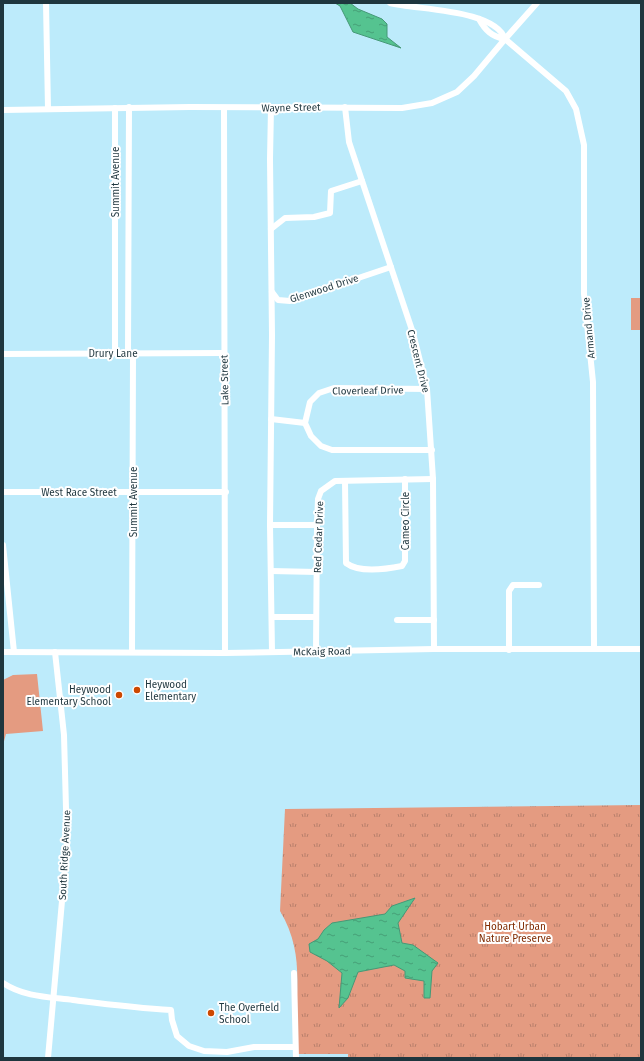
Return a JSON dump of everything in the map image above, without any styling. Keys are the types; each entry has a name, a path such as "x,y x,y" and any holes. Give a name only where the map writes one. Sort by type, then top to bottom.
{"street":[{"path":"46,3 48,109"},
{"path":"390,3 433,6"},
{"name":"Wayne Street","path":"3,110 115,108 402,108 432,103 457,92 474,76 504,39 537,3"},
{"name":"Armand Drive","path":"433,6 486,20 503,33 504,39 566,91 576,109 584,145 584,294 593,382 594,648"},
{"name":"Crescent Drive","path":"345,107 348,142 391,267 412,333 427,389 433,479 434,649"},
{"name":"Summit Avenue","path":"115,108 115,353"},
{"name":"Summit Avenue","path":"129,108 133,491 132,652"},
{"name":"Lake Street","path":"224,108 224,352 226,492 225,653"},
{"path":"271,108 272,292 270,525 272,652"},
{"path":"271,229 285,218 314,217 330,213 331,191 362,181"},
{"name":"Glenwood Drive","path":"272,292 278,300 290,301 391,267"},
{"name":"Drury Lane","path":"3,354 224,352"},
{"name":"Cloverleaf Drive","path":"304,422 310,402 318,393 334,388 427,389"},
{"path":"271,419 304,422 311,436 321,446 332,450 432,450"},
{"name":"Red Cedar Drive","path":"316,651 317,525 318,499 321,491 335,481 433,479"},
{"name":"Cameo Circle","path":"345,481 346,563 356,568 393,568 402,566 405,561 405,480"},
{"name":"West Race Street","path":"3,492 226,492"},
{"path":"270,525 317,525"},
{"path":"3,545 4,574 14,652"},
{"path":"271,571 317,572"},
{"path":"509,650 509,591 513,586 538,585"},
{"path":"272,617 316,617"},
{"path":"398,620 434,620"},
{"name":"McKaig Road","path":"3,652 225,653 434,649 641,649"},
{"name":"South Ridge Avenue","path":"48,1058 67,845 64,735 55,652"},
{"path":"294,973 296,1058"},
{"path":"3,983 10,988 33,995 128,1007 171,1010 172,1020 177,1036 189,1046 204,1051 227,1052 254,1047 295,1047"}],"green space":[{"path":"631,298 641,298 641,330 631,330"},
{"path":"37,674 43,731 6,734 3,745 3,680 13,675"},
{"name":"Hobart Urban Nature Preserve","path":"641,805 641,1058 348,1058 348,1054 296,1054 295,1035 297,964 289,929 280,911 285,809"}],"water":[{"path":"335,3 350,3 358,9 382,19 387,24 387,37 401,48 353,32 340,6"},
{"path":"415,898 398,923 402,943 413,945 438,963 432,971 430,998 424,998 424,981 405,978 405,971 394,965 358,972 348,998 339,1008 342,973 327,961 310,952 309,944 318,939 324,930 332,923 385,914 392,906"}],"place":[{"name":"Heywood Elementary","path":"137,690"},
{"name":"Heywood Elementary School","path":"119,695"},
{"name":"The Overfield School","path":"211,1013"}]}
